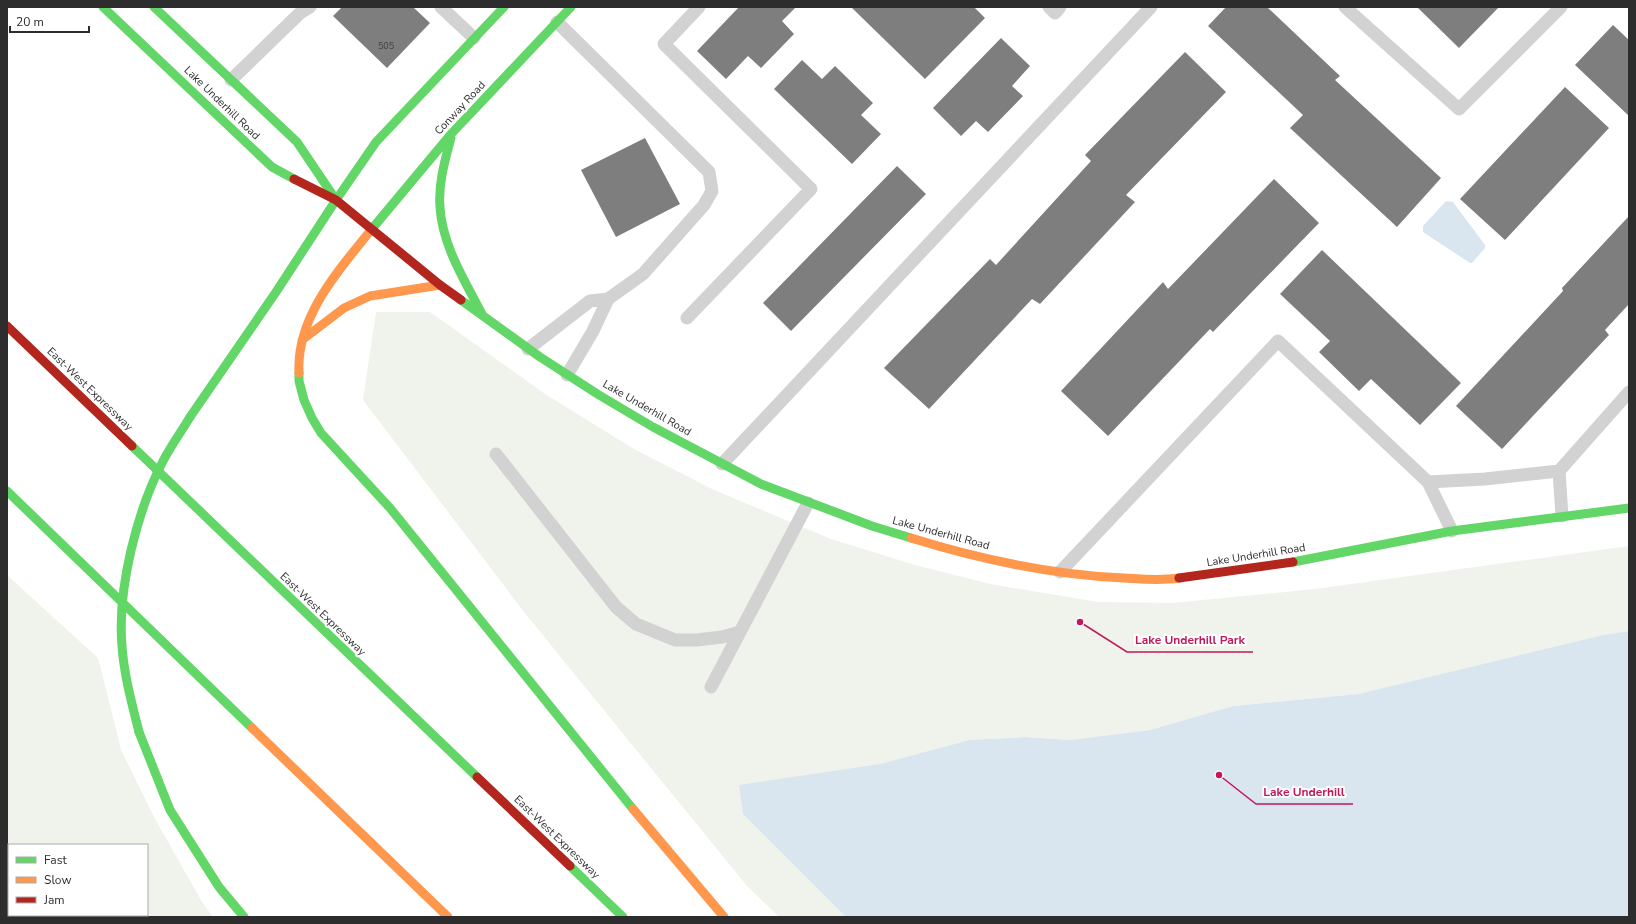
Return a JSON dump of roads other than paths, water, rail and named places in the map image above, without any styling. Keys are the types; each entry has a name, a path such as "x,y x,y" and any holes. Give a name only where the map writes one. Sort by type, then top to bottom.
{"main road":[{"name":"Lake Underhill Road","path":"103,7 272,167 336,200 440,285 528,349 567,375 653,427 722,464 761,484 872,526 931,544 992,559 1060,572 1096,577 1164,580 1203,576 1313,558 1452,531 1629,508"},
{"name":"Lake Underhill Road","path":"154,7 297,142 336,200"},
{"path":"244,917 219,886 170,810 138,732 126,682 121,634 125,587 136,532 149,493 162,462 190,417 276,292 376,142 504,7"},
{"name":"Conway Road","path":"571,7 452,133 347,260 310,315 297,359 299,382 305,402 319,430 388,506 600,769 724,917"},
{"path":"452,133 443,163 440,190 440,216 449,247 484,317"},
{"path":"302,340 328,318 344,308 370,296 440,285"},
{"name":"East-West Expressway","path":"7,326 623,917"},
{"path":"7,491 448,917"}],"lane":[{"path":"231,80 300,13 310,7"},
{"path":"441,7 474,38"},
{"path":"687,318 811,189 664,44 699,7"},
{"path":"1049,7 1055,12 1060,7"},
{"path":"722,464 1151,7"},
{"path":"1345,7 1459,109 1562,7"},
{"path":"528,349 590,301 608,298 643,274 704,205 712,191 708,172 557,22"},
{"path":"567,375 593,331 608,298"},
{"path":"1060,572 1278,341 1428,482 1452,531"},
{"path":"1428,482 1485,479 1559,471 1629,392"},
{"path":"496,454 616,607 636,624 675,640 697,640 722,637 740,632"},
{"path":"1559,471 1562,516"},
{"path":"711,688 808,503"}],"place":[{"name":"Lake Underhill Park","path":"1080,622"},
{"name":"Lake Underhill","path":"1219,775"}]}
